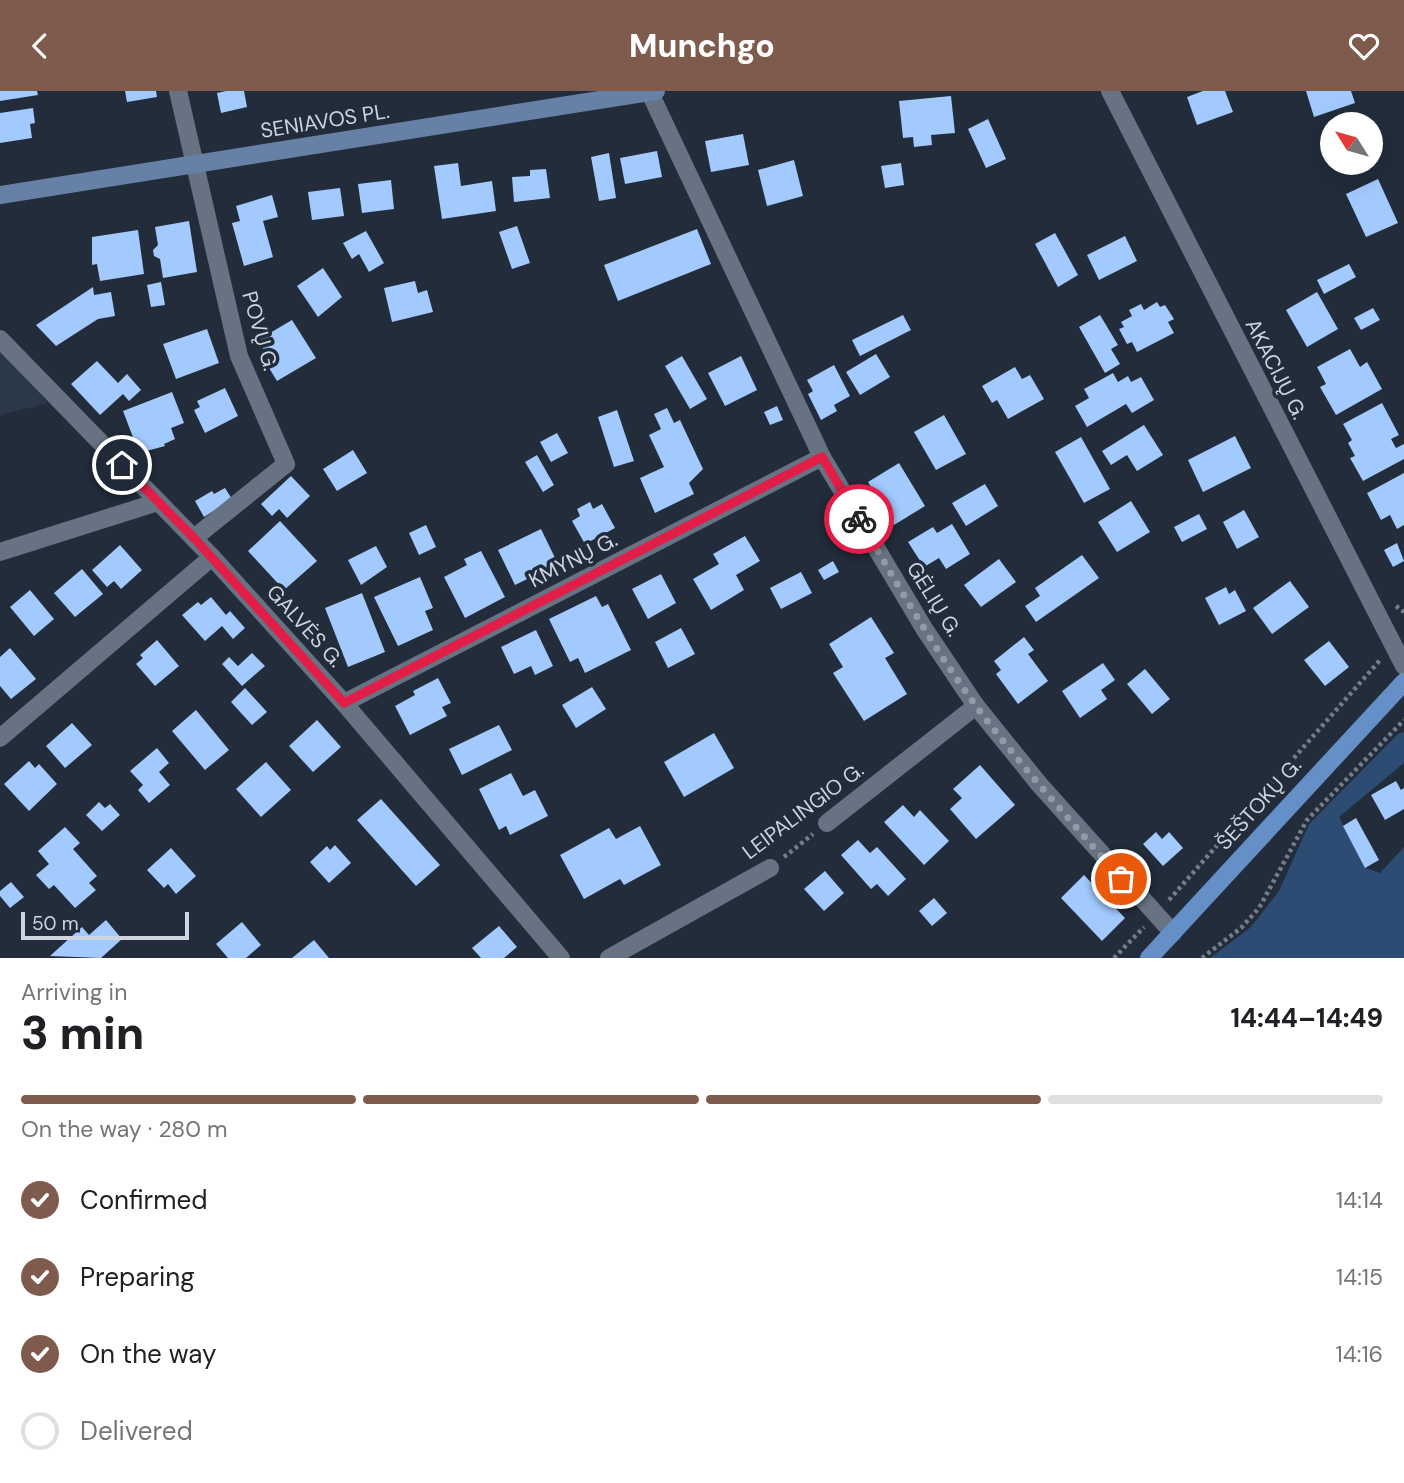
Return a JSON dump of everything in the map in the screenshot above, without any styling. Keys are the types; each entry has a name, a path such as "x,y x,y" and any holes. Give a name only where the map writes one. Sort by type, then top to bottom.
{"main road":[{"name":"ŠEŠTOKŲ G.","path":"1149,958 1296,795 1404,682"}],"street":[{"name":"POVŲ G.","path":"178,91 239,356 286,464 194,538"},
{"name":"GĖLIŲ G.","path":"650,91 822,457 925,630 976,706 1039,784 1173,933"},
{"name":"SENIAVOS PL.","path":"0,195 656,91"},
{"name":"AKACIJŲ G.","path":"1110,91 1404,666"},
{"name":"GALVĖS G.","path":"0,339 212,557 344,703 560,957"},
{"name":"KMYNŲ G.","path":"344,703 822,457"},
{"path":"0,552 158,502"},
{"path":"0,738 212,557"},
{"name":"LEIPALINGIO G.","path":"827,823 976,706"},
{"name":"LEIPALINGIO G.","path":"609,958 770,868"}],"path":[{"path":"1114,958 1155,916 1392,645"},
{"path":"1202,958 1241,928 1259,908 1307,820 1404,720"},
{"name":"LEIPALINGIO G.","path":"770,868 827,823"}],"shaded area":[{"path":"0,347 48,403 0,415"},
{"path":"1404,732 1404,763 1339,817 1366,868 1380,873 1404,847 1404,958 1210,958 1251,927 1279,891 1309,824 1398,734"}],"building":[{"path":"0,91 37,91 38,95 0,101"},
{"path":"125,91 156,91 157,97 127,102"},
{"path":"244,91 247,107 221,113 217,93"},
{"path":"1203,91 1225,91 1233,112 1197,125 1187,97"},
{"path":"1306,91 1351,91 1355,103 1329,112 1320,112 1320,115 1314,117"},
{"path":"951,96 955,133 931,135 932,145 914,147 913,137 903,138 899,101"},
{"path":"33,108 35,123 30,124 32,138 0,143 0,113"},
{"path":"988,119 1006,159 986,168 968,129"},
{"path":"743,134 749,165 711,172 705,141"},
{"path":"657,151 662,177 625,184 620,158"},
{"path":"609,153 616,198 599,201 591,157"},
{"path":"794,160 803,196 767,206 758,170"},
{"path":"458,163 461,186 492,181 496,211 442,219 434,166"},
{"path":"901,163 904,185 885,188 881,166"},
{"path":"546,169 550,198 514,202 512,177 530,176 530,170"},
{"path":"1378,179 1398,223 1366,237 1346,194"},
{"path":"391,180 394,209 362,213 358,184"},
{"path":"340,188 344,216 312,220 308,192"},
{"path":"272,195 278,217 263,221 273,257 244,266 232,223 240,221 236,206"},
{"path":"189,221 197,272 163,278 160,259 154,256 153,250 158,245 155,227"},
{"path":"517,226 530,263 512,269 499,232"},
{"path":"697,229 711,264 618,301 604,265"},
{"path":"138,230 144,274 100,281 97,264 92,265 92,237"},
{"path":"366,231 384,263 369,272 359,254 352,259 343,243"},
{"path":"1055,233 1078,275 1058,287 1035,244"},
{"path":"1125,236 1137,261 1099,280 1087,255"},
{"path":"1349,264 1356,277 1324,294 1317,280"},
{"path":"323,268 342,297 318,317 297,286"},
{"path":"415,281 418,293 427,290 433,312 392,322 384,288"},
{"path":"161,282 165,305 151,307 147,285"},
{"path":"93,287 94,295 111,292 115,316 98,319 56,346 36,325"},
{"path":"1317,292 1338,329 1307,347 1286,310"},
{"path":"1157,302 1160,307 1165,305 1174,319 1168,322 1174,333 1137,352 1132,342 1127,344 1119,329 1124,327 1121,322 1132,316 1129,310 1141,304 1144,310"},
{"path":"1373,308 1380,320 1361,330 1354,318"},
{"path":"903,315 911,330 860,356 852,340"},
{"path":"1100,315 1118,345 1111,349 1120,364 1105,373 1079,327"},
{"path":"292,320 316,358 277,381 263,358 267,355 258,340"},
{"path":"207,329 219,363 176,379 163,344"},
{"path":"1350,349 1360,367 1367,362 1382,389 1336,415 1320,387 1326,384 1317,367"},
{"path":"876,354 890,377 860,395 846,372"},
{"path":"682,356 707,399 690,409 665,366"},
{"path":"741,356 757,390 725,406 708,373"},
{"path":"97,361 118,383 127,374 141,390 129,401 123,394 100,415 71,384"},
{"path":"834,365 850,396 834,405 837,411 821,420 808,394 813,391 807,380"},
{"path":"1015,367 1022,379 1030,375 1044,399 1008,419 997,400 992,403 982,386"},
{"path":"1113,373 1118,382 1128,376 1131,382 1141,377 1154,400 1132,413 1126,404 1087,427 1075,406 1089,398 1084,389"},
{"path":"225,388 238,416 205,433 194,410 200,407 197,401"},
{"path":"172,392 184,423 171,428 175,439 164,444 165,446 139,453 123,411"},
{"path":"1382,403 1399,435 1391,439 1396,448 1404,444 1404,459 1363,481 1350,458 1355,456 1348,443 1352,440 1343,424"},
{"path":"777,406 783,420 770,425 764,412"},
{"path":"667,408 674,423 680,420 703,469 689,483 694,494 655,513 640,478 664,467 649,435 661,429 654,414"},
{"path":"617,410 634,461 614,467 598,417"},
{"path":"944,415 966,454 936,470 914,432"},
{"path":"1144,425 1163,455 1137,471 1127,455 1111,465 1102,451"},
{"path":"557,433 568,453 551,462 540,442"},
{"path":"1235,436 1251,468 1203,492 1188,460"},
{"path":"1081,437 1110,489 1084,503 1055,452"},
{"path":"353,450 367,473 337,491 323,469"},
{"path":"537,455 554,485 543,492 525,462"},
{"path":"899,463 925,506 894,525 868,482"},
{"path":"1404,473 1404,525 1397,529 1390,515 1381,520 1367,493"},
{"path":"291,476 310,496 287,518 279,509 272,516 261,504"},
{"path":"985,484 998,506 966,526 952,503"},
{"path":"225,488 232,499 204,517 195,501 212,491 214,494"},
{"path":"1131,501 1150,532 1117,552 1098,522"},
{"path":"590,502 593,509 602,504 615,528 585,544 572,521 580,516 577,509"},
{"path":"1244,510 1259,537 1237,549 1223,522"},
{"path":"1199,514 1207,529 1182,542 1174,527"},
{"path":"280,521 317,561 284,590 248,551"},
{"path":"952,524 970,554 946,569 939,558 924,567 908,542 933,527 937,533"},
{"path":"426,525 436,547 419,555 409,533"},
{"path":"541,529 558,564 515,585 498,550"},
{"path":"745,536 760,561 736,575 744,590 711,610 693,579 719,564 713,554"},
{"path":"1397,543 1404,561 1393,567 1384,550"},
{"path":"120,545 142,570 121,589 114,581 107,587 92,570"},
{"path":"376,546 387,567 361,585 348,560"},
{"path":"481,551 505,597 465,618 444,577 467,565 464,559"},
{"path":"1082,555 1099,578 1036,622 1025,606 1040,596 1035,588"},
{"path":"999,559 1016,582 981,607 964,585"},
{"path":"833,561 839,572 824,580 818,570"},
{"path":"82,569 103,594 75,617 54,593"},
{"path":"801,572 812,593 781,609 770,588"},
{"path":"661,574 676,603 648,619 632,589"},
{"path":"420,577 433,608 425,611 433,630 398,646 374,597"},
{"path":"1290,581 1309,607 1272,634 1253,608"},
{"path":"1226,587 1229,594 1235,590 1246,611 1219,625 1205,598"},
{"path":"30,590 54,619 34,636 10,607"},
{"path":"362,593 385,652 348,667 325,608"},
{"path":"596,596 602,607 608,604 631,650 585,673 578,658 570,662 549,619"},
{"path":"211,597 226,615 230,611 245,628 233,639 222,626 205,641 182,615 198,602 201,605"},
{"path":"871,617 894,653 885,658 907,694 864,721 833,673 843,667 829,644"},
{"path":"681,628 695,654 668,668 655,642"},
{"path":"536,630 553,666 535,675 531,666 514,674 501,647"},
{"path":"1024,637 1034,650 1028,654 1048,681 1018,704 996,674 1001,670 994,661"},
{"path":"157,640 179,666 155,686 136,664 143,658 140,655"},
{"path":"1329,641 1349,667 1325,686 1304,660"},
{"path":"10,648 36,679 11,699 0,686 0,657"},
{"path":"252,653 265,666 242,686 222,664 229,657 238,666"},
{"path":"1103,663 1115,680 1101,690 1107,699 1080,718 1062,691"},
{"path":"1145,669 1170,699 1152,714 1127,684"},
{"path":"438,678 451,703 442,707 447,716 410,735 395,706 415,695 413,691"},
{"path":"592,687 606,709 576,728 562,705"},
{"path":"245,688 267,712 252,725 231,702"},
{"path":"196,710 229,750 205,770 172,731"},
{"path":"317,720 341,747 313,772 289,746"},
{"path":"72,723 92,745 65,768 46,746"},
{"path":"499,725 512,750 462,775 449,749"},
{"path":"714,733 734,768 684,797 664,762"},
{"path":"157,748 169,763 159,772 170,785 149,803 138,790 143,785 130,771"},
{"path":"29,761 35,768 39,764 57,784 29,811 4,784"},
{"path":"266,762 291,790 261,817 236,789"},
{"path":"980,765 1015,805 976,839 950,809 962,798 953,789"},
{"path":"511,773 523,796 535,790 548,816 510,835 506,826 499,830 479,789"},
{"path":"1396,781 1401,790 1404,788 1404,809 1385,820 1371,795"},
{"path":"381,799 440,865 416,886 357,820"},
{"path":"99,802 105,808 110,804 120,815 102,831 86,815"},
{"path":"903,805 914,817 920,810 949,841 924,865 884,822"},
{"path":"1356,818 1379,860 1365,868 1343,826"},
{"path":"640,826 661,865 624,885 620,879 584,899 560,855 609,828 616,839"},
{"path":"65,827 80,843 73,849 97,876 89,883 96,890 75,908 54,885 49,889 36,875 49,864 38,851"},
{"path":"1156,832 1162,839 1169,832 1183,848 1163,866 1143,844"},
{"path":"858,840 870,853 877,847 906,879 888,896 877,884 871,889 841,855"},
{"path":"335,845 351,863 329,883 310,862 327,846 330,850"},
{"path":"171,848 196,876 176,894 168,884 164,888 147,870"},
{"path":"825,871 844,893 824,911 804,889"},
{"path":"1084,875 1125,918 1102,941 1061,898"},
{"path":"11,882 24,897 10,908 0,896 0,891"},
{"path":"934,898 947,913 932,926 919,911"},
{"path":"106,920 122,939 101,958 50,956 82,927 89,935"},
{"path":"242,922 261,945 246,958 228,958 216,944"},
{"path":"499,926 517,947 504,958 481,958 472,948"},
{"path":"314,940 329,958 292,958"}],"way so far":[{"path":"859,519 925,630 976,706 1121,879"}],"route":[{"path":"122,465 194,538 344,703 822,457 859,519"}]}
